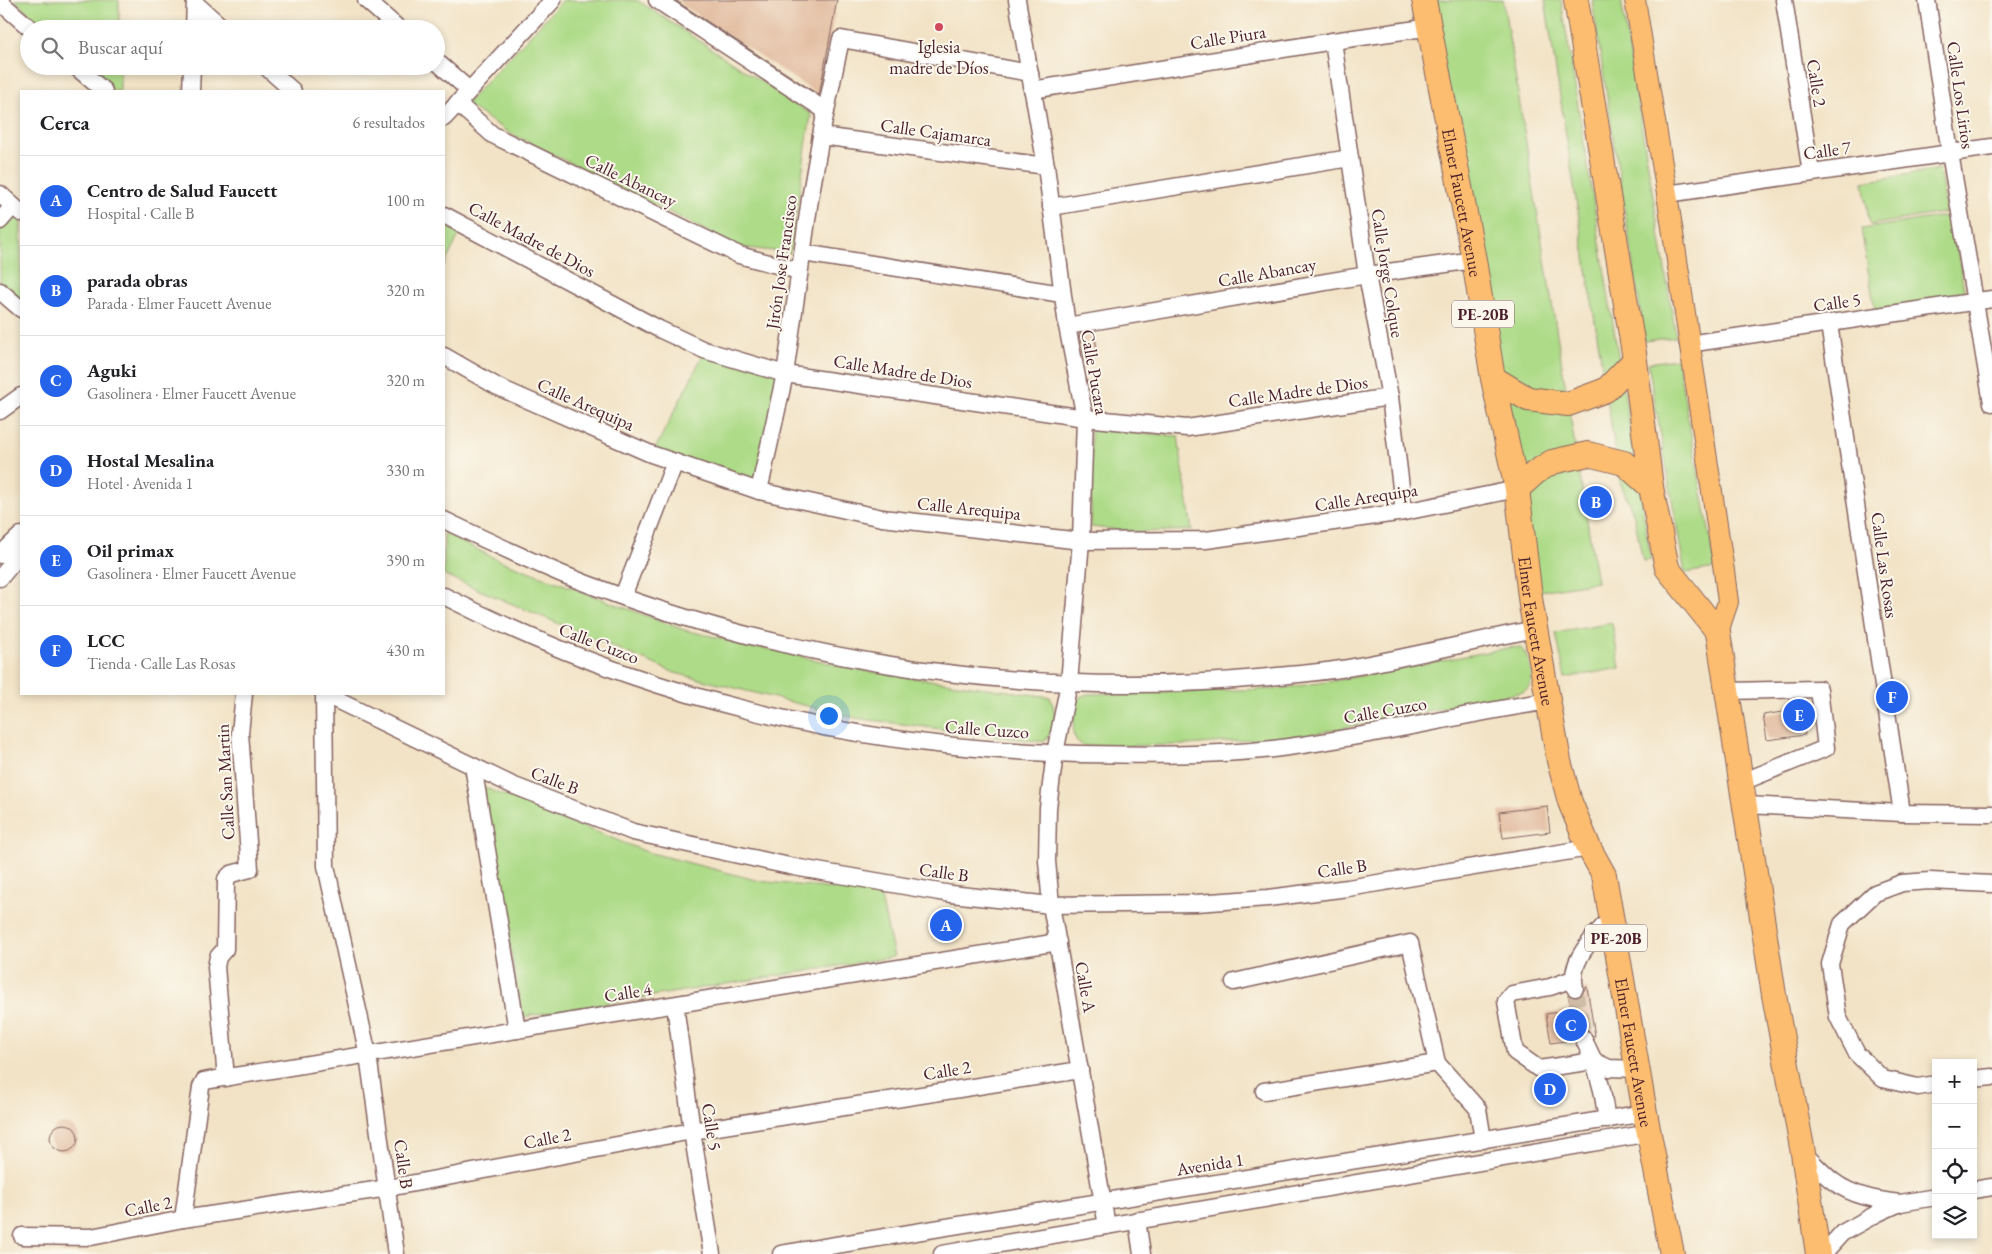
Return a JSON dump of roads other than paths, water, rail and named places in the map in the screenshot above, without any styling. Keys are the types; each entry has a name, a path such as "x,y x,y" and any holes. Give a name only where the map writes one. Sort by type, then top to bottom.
{"highway":[{"name":"Elmer Faucett Avenue","path":"1424,0 1431,27 1474,260 1493,378 1517,489 1535,629 1559,760 1570,802 1589,848 1604,875 1672,1254"},
{"path":"1576,0 1634,361 1651,487 1667,568 1718,632 1774,995 1803,1153 1818,1254"},
{"path":"1493,378 1528,400 1568,404 1606,390 1634,361"},
{"path":"1517,489 1536,472 1552,462 1588,454 1624,463 1651,487"}],"main road":[{"path":"1635,0 1667,194 1728,602 1718,632"}],"street":[{"path":"366,0 389,20"},
{"path":"657,0 826,111"},
{"name":"Calle Pucara","path":"1017,0 1046,166 1067,326 1085,418 1081,541 1069,683 1055,753"},
{"name":"Calle 2","path":"1784,0 1811,173"},
{"name":"Calle Los Lirios","path":"1927,0 1974,302 1992,403"},
{"path":"194,20 195,1"},
{"path":"195,1 215,20"},
{"path":"0,2 21,20"},
{"path":"445,117 549,2"},
{"name":"Calle Piura","path":"841,39 1031,82 1431,27"},
{"name":"Jirón Jose Francisco","path":"759,491 785,374 799,271 821,136 841,39"},
{"name":"Calle Jorge Colque","path":"1333,41 1367,275 1390,397 1404,512"},
{"path":"445,69 469,90"},
{"path":"85,75 103,90"},
{"path":"191,90 192,75"},
{"path":"275,75 292,90"},
{"name":"Calle Abancay","path":"457,103 493,135 738,255 799,271"},
{"name":"Calle Cajamarca","path":"821,136 1046,166"},
{"name":"Calle 7","path":"1667,194 1992,147"},
{"path":"1051,207 1350,158"},
{"path":"0,194 17,210 0,221"},
{"name":"Calle Madre de Dios","path":"445,216 659,329 695,346 785,374 1085,418 1186,428 1390,397"},
{"path":"803,253 1062,294"},
{"name":"Calle Abancay","path":"1067,326 1367,275 1474,260"},
{"path":"0,291 20,308"},
{"name":"Calle 5","path":"1688,344 1992,300"},
{"name":"Calle Las Rosas","path":"1829,324 1902,813"},
{"name":"Calle Arequipa","path":"445,357 498,386 642,451 759,491 882,518 1081,541 1206,540 1404,512 1517,489"},
{"path":"0,411 20,397"},
{"path":"623,596 675,462"},
{"path":"445,520 536,563 623,596 706,624 842,656 912,668 990,678 1069,683 1167,683 1267,677 1351,667 1535,629"},
{"path":"0,555 20,536"},
{"path":"0,578 20,554"},
{"name":"Calle Cuzco","path":"445,596 519,632 612,670 668,689 757,714 806,725 955,747 1055,753 1166,756 1273,749 1362,735 1548,701"},
{"path":"1727,690 1819,689 1826,748 1742,782"},
{"name":"Calle San Martin","path":"226,1078 216,967 218,957 225,949 226,879 231,874 250,869 240,733 244,695"},
{"name":"Calle B","path":"324,695 326,866 368,1055 396,1254"},
{"name":"Calle B","path":"326,695 515,786 633,832 794,867 951,894 1051,905 1196,902 1268,898 1348,888 1589,848"},
{"name":"Calle A","path":"1055,753 1048,808 1047,861 1051,905 1107,1226"},
{"path":"473,766 517,1030"},
{"path":"1746,805 1902,813 1992,814"},
{"path":"1932,1085 1918,1087 1883,1079 1857,1054 1838,1017 1830,964 1842,924 1875,893 1902,883 1930,881 1992,884"},
{"path":"1612,916 1576,963 1574,984 1512,994 1508,997 1506,1001 1514,1052 1540,1069 1594,1061 1609,1068 1639,1069"},
{"name":"Calle 4","path":"183,1219 201,1087 204,1082 1058,942"},
{"path":"1234,982 1410,943 1437,1063 1478,1109 1483,1140"},
{"name":"Calle 5","path":"675,1005 692,1131 712,1254"},
{"path":"1582,1038 1594,1061 1602,1090 1607,1120"},
{"path":"1264,1091 1437,1063"},
{"name":"Calle 2","path":"22,1236 91,1237 183,1219 388,1188 692,1131 1080,1070"},
{"path":"1977,1078 1992,1076"},
{"name":"Avenida 1","path":"781,1254 1607,1120 1648,1123"},
{"path":"942,1254 1000,1249 1137,1220 1648,1123"},
{"path":"1803,1153 1833,1182 1848,1190 1864,1197 1900,1203"},
{"path":"1977,1189 1992,1187"},
{"path":"1824,1254 1835,1239 1851,1227 1900,1203 1932,1198"},
{"path":"1137,1220 1142,1254"}],"tunnel":[{"path":"1575,989 1583,1038"}],"place":[{"name":"Iglesia madre de Díos","path":"939,27"},
{"name":"parada obras","path":"1596,502"},
{"name":"LCC","path":"1892,697"},
{"name":"Oil primax","path":"1799,715"},
{"name":"Centro de Salud Faucett","path":"946,925"},
{"name":"Aguki","path":"1571,1025"},
{"name":"Hostal Mesalina","path":"1550,1089"}]}
